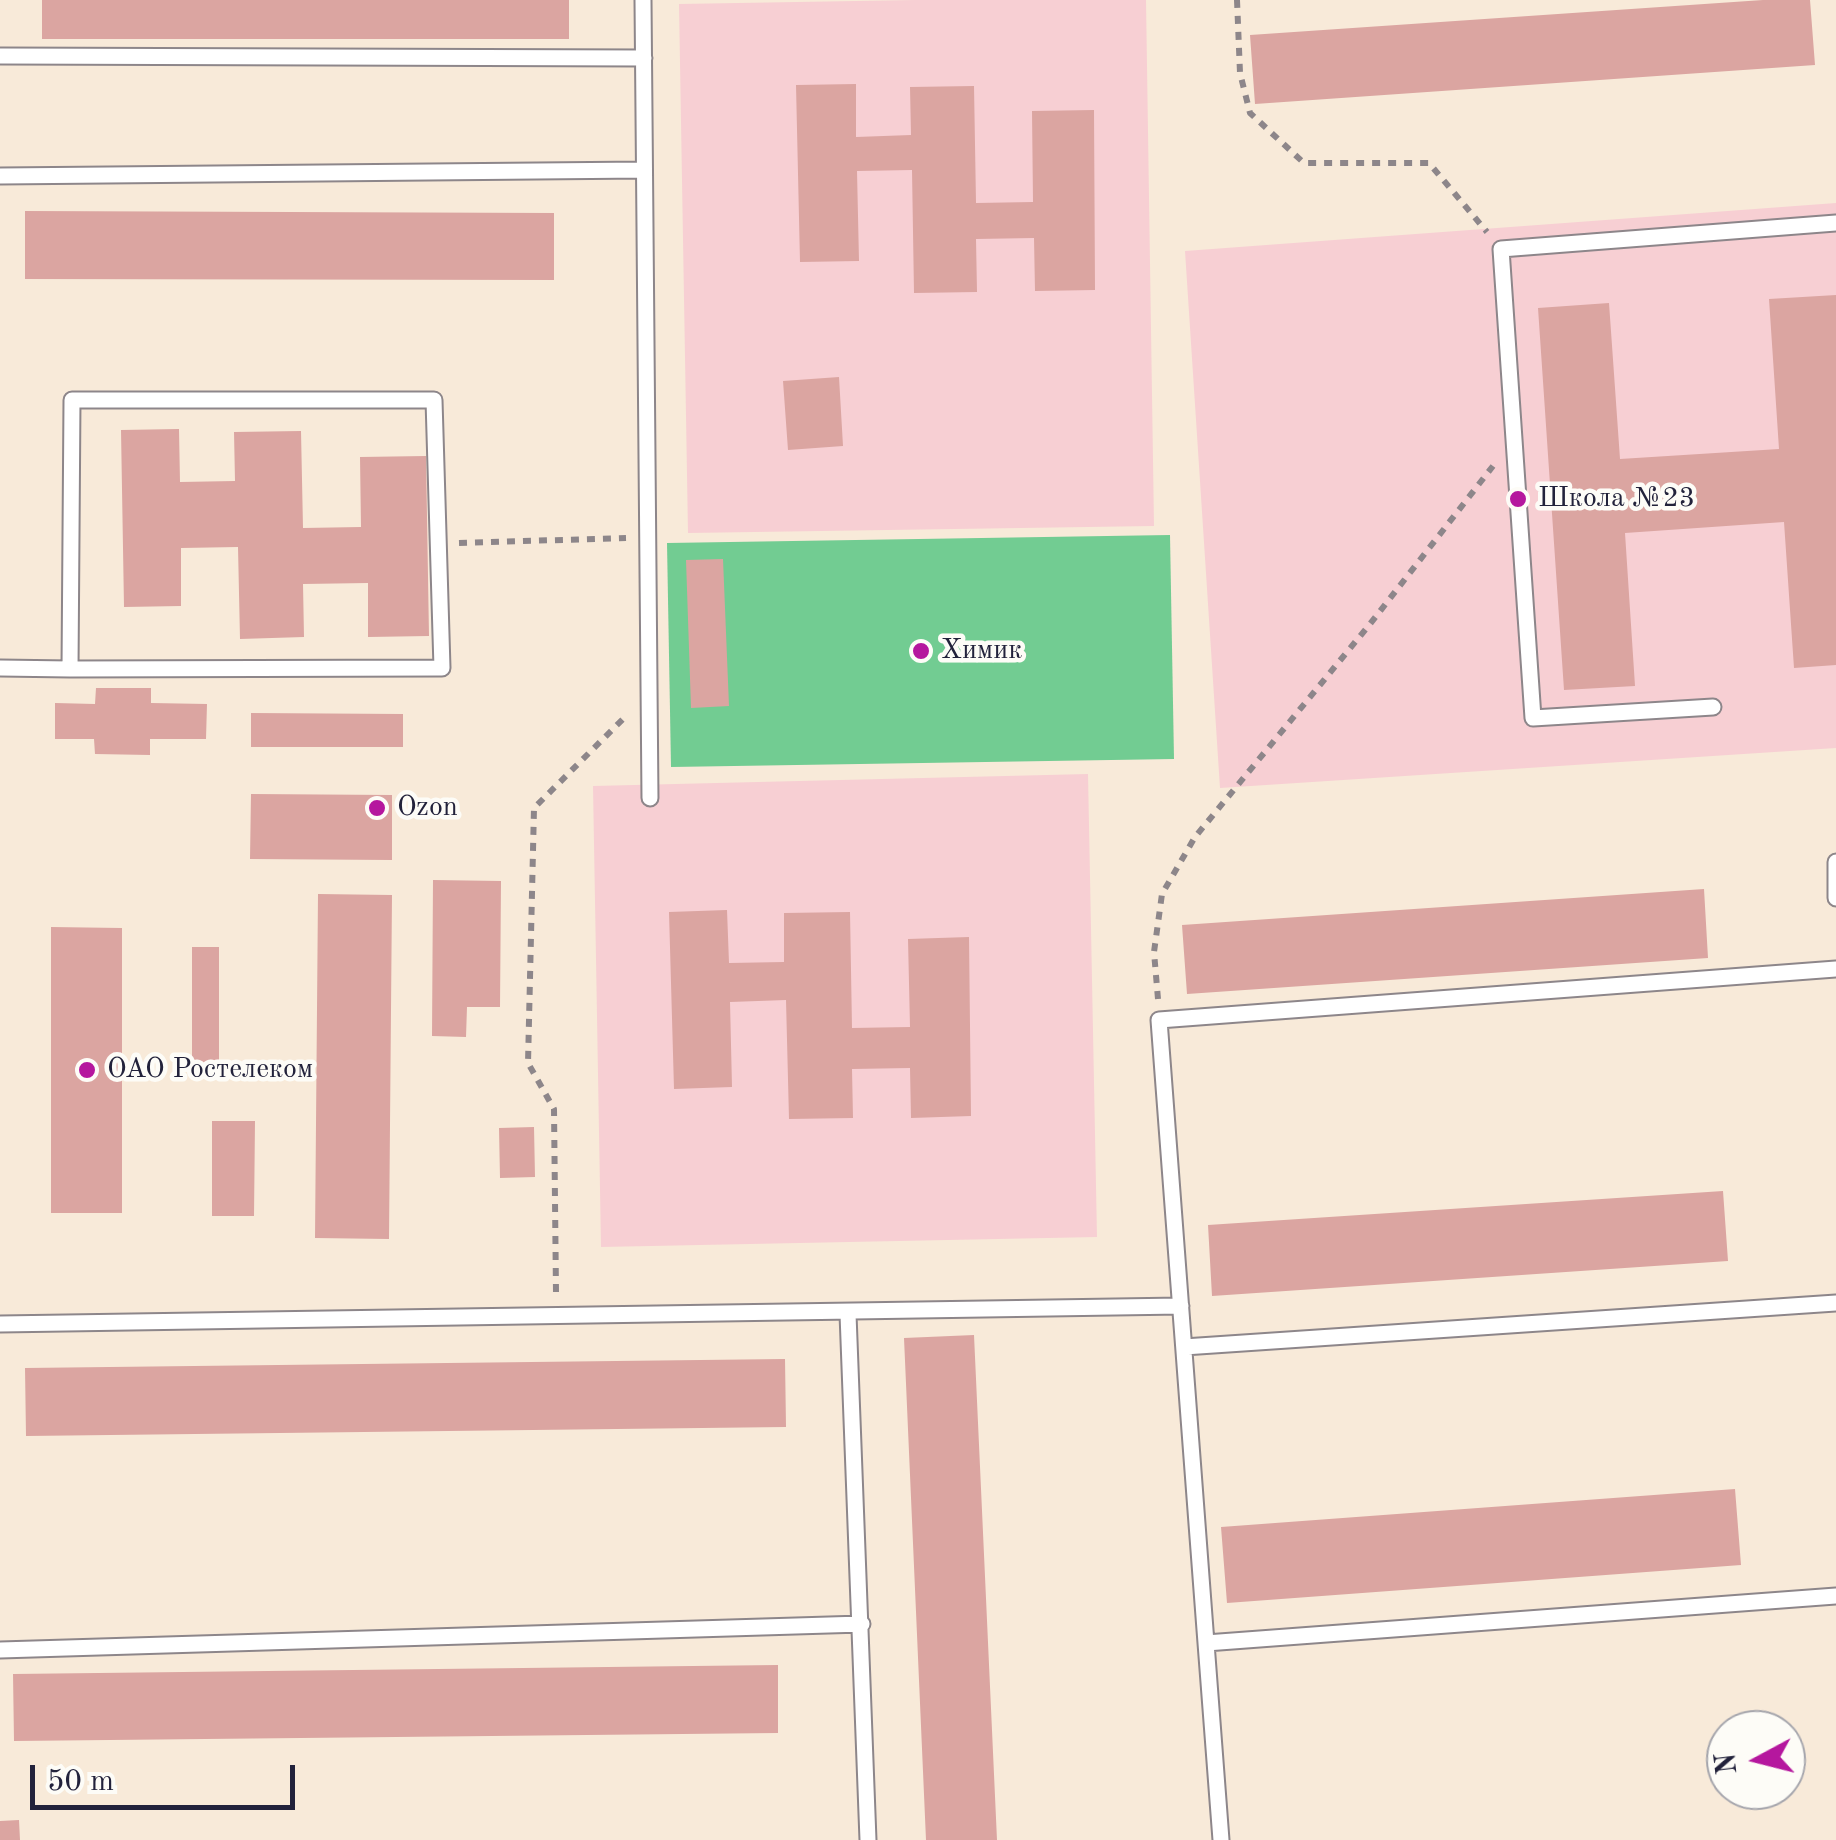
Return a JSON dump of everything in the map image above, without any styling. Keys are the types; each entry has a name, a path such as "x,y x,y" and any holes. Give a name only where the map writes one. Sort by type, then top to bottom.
{"lane":[{"path":"644,0 650,798"},
{"path":"0,56 644,58"},
{"path":"0,176 644,170"},
{"path":"1713,707 1532,718 1501,248 1836,223"},
{"path":"0,668 70,669 442,668 434,400 72,400 70,669"},
{"path":"1836,862 1836,898"},
{"path":"1221,1840 1160,1020 1836,969"},
{"path":"1184,1347 1836,1303"},
{"path":"0,1324 1181,1306"},
{"path":"848,1314 868,1840"},
{"path":"1206,1643 1836,1596"},
{"path":"0,1650 862,1624"}],"path":[{"path":"1237,0 1240,73 1250,113 1304,162 1429,163 1501,248"},
{"path":"1160,1020 1154,952 1162,894 1195,836 1370,624 1514,439"},
{"path":"439,543 648,537"},
{"path":"556,1318 554,1109 528,1063 534,808 649,693"}],"shaded area":[{"path":"1146,0 1154,526 688,533 679,4"},
{"name":"Школа №23","path":"1836,203 1836,748 1220,788 1185,251"},
{"path":"1088,774 1097,1237 601,1247 593,786"}],"green space":[{"name":"Химик","path":"1170,535 1174,759 671,767 667,543"}],"building":[{"path":"42,0 569,0 569,39 42,39"},
{"path":"1810,0 1815,65 1255,104 1250,35"},
{"path":"856,84 856,137 911,135 910,87 974,86 976,203 1033,202 1032,111 1094,110 1095,290 1035,291 1034,238 976,239 977,292 914,293 912,170 857,171 859,261 800,262 796,85"},
{"path":"25,211 554,213 554,280 25,279"},
{"path":"1836,295 1836,665 1794,668 1784,522 1625,533 1635,686 1564,690 1538,308 1609,303 1620,459 1779,449 1769,299"},
{"path":"839,377 843,446 788,450 783,381"},
{"path":"179,429 180,482 235,481 234,432 301,431 303,528 361,527 360,457 426,456 429,636 368,637 368,583 303,584 304,637 240,639 238,547 181,548 181,606 124,607 121,430"},
{"path":"723,559 729,706 691,708 686,560"},
{"path":"96,688 151,688 151,703 207,704 206,739 150,739 150,755 95,754 94,739 55,739 55,703 95,704"},
{"path":"251,713 403,714 403,747 251,747"},
{"path":"251,794 392,795 392,860 250,859"},
{"path":"433,880 501,881 500,1007 467,1007 466,1037 432,1036"},
{"path":"1704,889 1708,958 1187,994 1182,925"},
{"path":"318,894 392,895 389,1239 315,1238"},
{"path":"727,910 729,963 784,962 784,913 850,912 852,1028 910,1027 908,939 969,937 971,1116 911,1118 910,1068 852,1069 853,1118 789,1119 786,1000 730,1002 732,1087 674,1089 669,912"},
{"name":"ОАО Ростелеком","path":"51,927 122,928 122,1213 51,1213"},
{"path":"192,947 219,947 219,1072 192,1072"},
{"path":"212,1121 255,1121 254,1216 212,1216"},
{"path":"534,1127 535,1177 500,1178 499,1128"},
{"path":"1723,1191 1728,1261 1212,1296 1208,1225"},
{"path":"974,1335 997,1840 926,1840 904,1338"},
{"path":"785,1359 786,1427 26,1436 25,1368"},
{"path":"1735,1489 1741,1565 1227,1603 1221,1527"},
{"path":"778,1665 778,1733 14,1741 13,1674"},
{"path":"19,1820 20,1840 0,1840 0,1821"}],"place":[{"name":"Школа №23","path":"1518,499"},
{"name":"Химик","path":"921,651"},
{"name":"Ozon","path":"377,808"},
{"name":"ОАО Ростелеком","path":"87,1070"}]}
